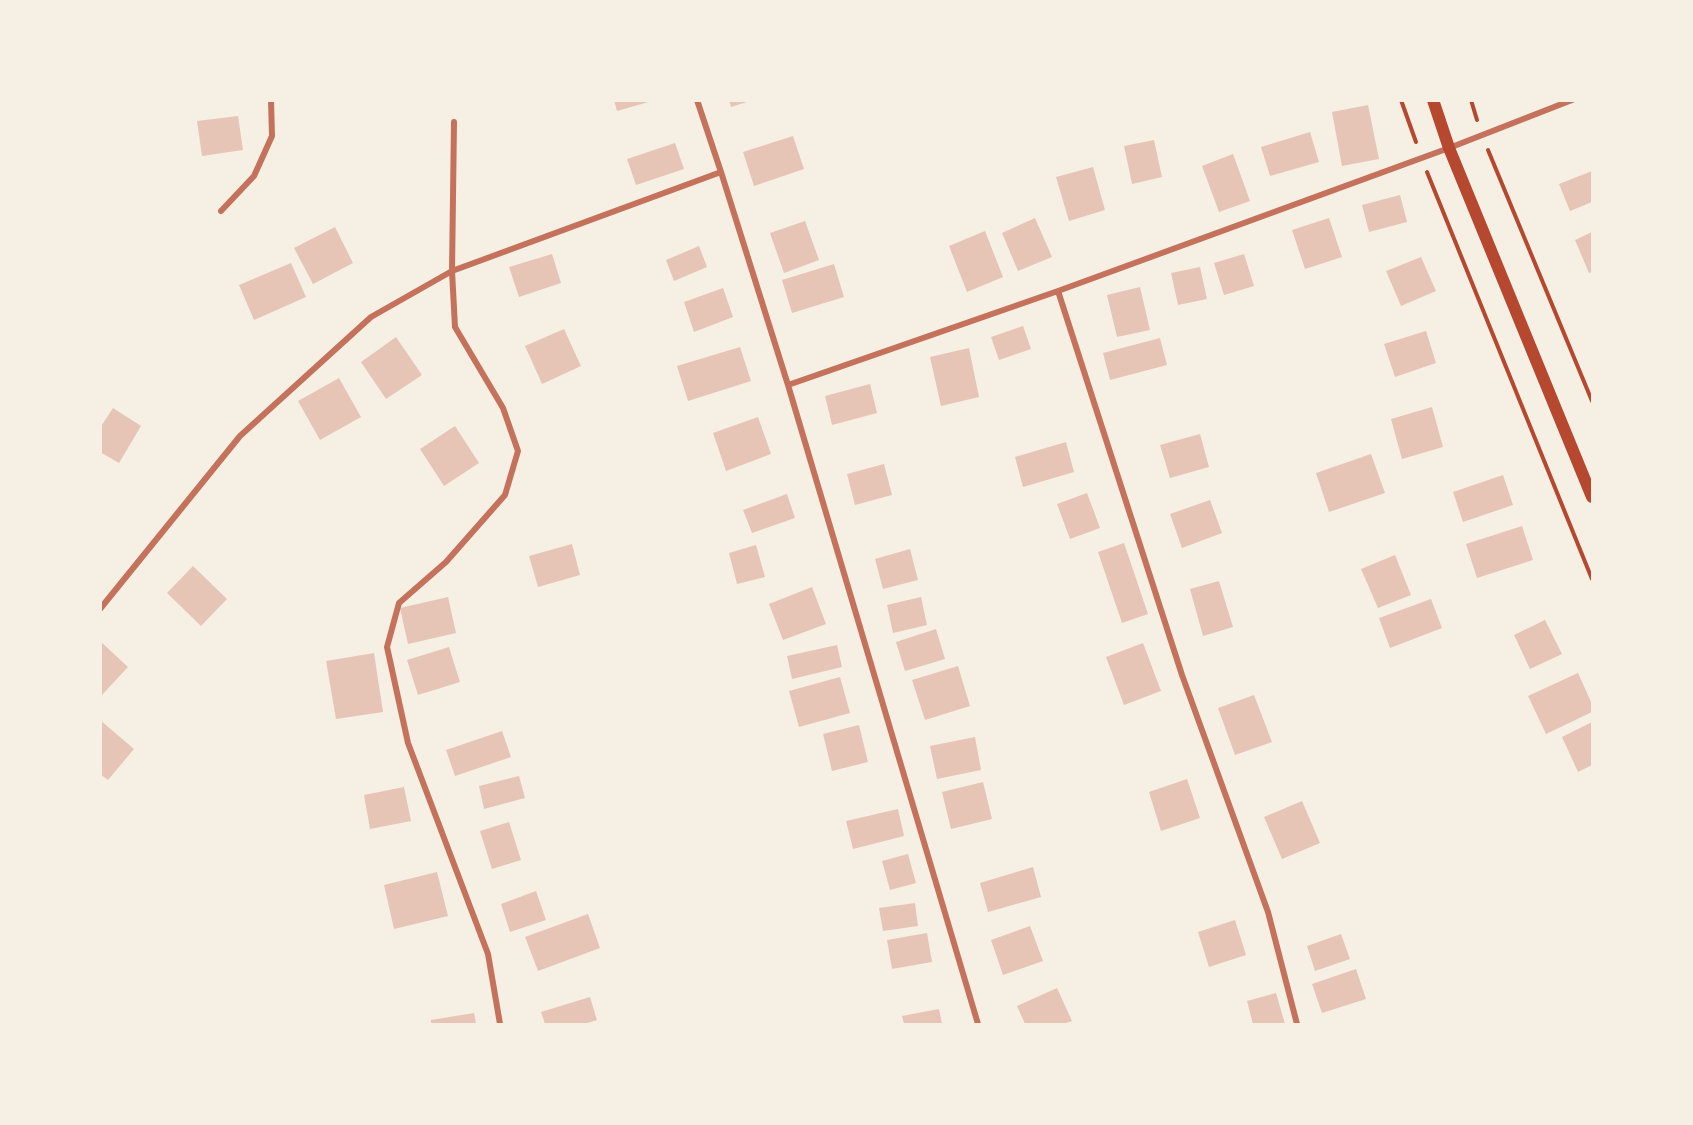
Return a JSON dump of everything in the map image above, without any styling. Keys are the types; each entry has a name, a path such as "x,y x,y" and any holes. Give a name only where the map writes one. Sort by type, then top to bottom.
{"main road":[{"path":"1433,100 1449,148 1593,497"}],"street":[{"path":"221,212 254,176 272,136 271,100"},
{"path":"697,100 788,385 978,1024"},
{"path":"788,385 1058,291 1449,148 1572,100"},
{"path":"454,122 452,272 455,327 502,408 518,451 505,495 446,562 399,603 387,647 408,743 488,954 500,1024"},
{"path":"100,609 240,436 371,317 452,272 721,172"},
{"path":"1058,291 1182,675 1268,912 1297,1024"}],"path":[{"path":"1401,100 1421,158 1593,579"},
{"path":"1471,100 1482,135 1593,401"}],"building":[{"path":"614,100 652,100 652,101 617,111"},
{"path":"729,100 750,100 750,101 731,107"},
{"path":"1368,105 1379,159 1342,166 1332,112"},
{"path":"238,116 243,150 202,156 197,121"},
{"path":"1310,132 1319,162 1270,176 1261,147"},
{"path":"793,136 804,169 754,186 743,152"},
{"path":"1154,140 1162,177 1132,184 1124,146"},
{"path":"675,143 684,169 636,185 627,159"},
{"path":"1233,154 1250,201 1219,212 1202,166"},
{"path":"1093,167 1105,210 1069,221 1056,177"},
{"path":"1592,171 1592,202 1570,211 1559,184"},
{"path":"1400,195 1407,222 1369,232 1362,205"},
{"path":"1035,218 1052,257 1018,271 1002,233"},
{"path":"1329,218 1342,257 1305,269 1292,230"},
{"path":"805,221 819,260 784,273 770,233"},
{"path":"335,227 353,263 313,284 294,248"},
{"path":"985,231 1003,277 967,292 949,246"},
{"path":"1592,232 1592,272 1589,273 1575,240"},
{"path":"699,246 707,267 674,281 666,260"},
{"path":"552,254 561,283 519,297 509,267"},
{"path":"1244,254 1254,286 1224,295 1214,263"},
{"path":"1421,257 1436,291 1401,306 1386,271"},
{"path":"291,263 306,297 254,320 239,285"},
{"path":"834,264 844,297 792,313 782,280"},
{"path":"1200,267 1207,299 1178,305 1171,273"},
{"path":"1140,287 1150,330 1117,337 1107,295"},
{"path":"723,288 733,317 694,332 684,302"},
{"path":"1023,326 1031,349 999,360 991,337"},
{"path":"564,329 581,366 542,384 525,346"},
{"path":"1426,331 1436,363 1395,377 1384,344"},
{"path":"396,337 422,375 386,399 361,362"},
{"path":"1160,338 1167,365 1110,380 1103,353"},
{"path":"740,347 751,381 688,401 677,366"},
{"path":"969,348 979,397 941,406 930,357"},
{"path":"339,378 361,417 320,440 298,401"},
{"path":"870,384 877,413 832,425 825,396"},
{"path":"1432,407 1443,447 1402,459 1391,419"},
{"path":"113,408 141,426 119,463 100,452 100,428"},
{"path":"758,417 771,454 726,471 713,433"},
{"path":"455,426 479,463 444,486 420,449"},
{"path":"1200,434 1209,467 1170,478 1160,445"},
{"path":"1066,442 1074,472 1023,487 1015,457"},
{"path":"1371,454 1385,493 1329,512 1316,473"},
{"path":"884,464 892,495 855,505 847,474"},
{"path":"1503,475 1513,505 1463,522 1453,492"},
{"path":"1087,493 1100,528 1070,539 1057,504"},
{"path":"787,494 795,518 752,533 743,510"},
{"path":"1210,500 1222,533 1182,548 1170,514"},
{"path":"1522,526 1533,560 1477,578 1466,544"},
{"path":"1124,543 1148,614 1122,623 1098,552"},
{"path":"572,544 580,575 538,587 529,556"},
{"path":"756,545 765,577 737,584 729,553"},
{"path":"910,549 918,580 883,589 875,559"},
{"path":"1395,555 1411,595 1378,608 1361,569"},
{"path":"193,566 227,599 201,626 167,593"},
{"path":"1219,581 1233,627 1203,636 1190,589"},
{"path":"812,587 826,624 783,640 769,604"},
{"path":"448,597 456,633 408,644 400,608"},
{"path":"921,597 927,625 893,633 887,605"},
{"path":"1431,599 1442,628 1390,648 1379,618"},
{"path":"1545,620 1562,654 1530,669 1514,635"},
{"path":"936,629 945,659 905,671 896,642"},
{"path":"100,641 128,667 100,697"},
{"path":"1143,643 1161,691 1124,705 1106,657"},
{"path":"837,645 842,667 792,679 787,656"},
{"path":"449,647 460,682 418,695 407,660"},
{"path":"374,653 383,712 336,719 326,661"},
{"path":"958,666 970,706 925,720 912,680"},
{"path":"1578,673 1592,704 1592,712 1546,734 1528,696"},
{"path":"840,677 850,713 799,727 789,691"},
{"path":"1254,695 1272,742 1235,755 1218,708"},
{"path":"100,720 134,749 108,780 100,774"},
{"path":"1592,722 1592,765 1578,772 1562,737"},
{"path":"859,725 868,762 832,771 823,734"},
{"path":"502,731 511,757 455,776 446,750"},
{"path":"975,737 981,770 937,779 930,746"},
{"path":"519,776 525,798 484,809 479,786"},
{"path":"1187,779 1200,818 1161,831 1149,792"},
{"path":"983,782 992,819 951,829 942,792"},
{"path":"404,787 411,821 370,829 364,795"},
{"path":"1302,801 1320,843 1282,859 1264,817"},
{"path":"898,809 904,836 853,849 846,821"},
{"path":"509,822 521,860 492,869 480,831"},
{"path":"908,854 916,883 890,890 882,861"},
{"path":"1033,867 1041,897 988,912 980,883"},
{"path":"437,872 448,916 394,929 384,885"},
{"path":"536,891 546,920 510,932 501,904"},
{"path":"915,903 918,926 883,931 879,908"},
{"path":"588,914 600,948 538,971 525,937"},
{"path":"1235,920 1246,955 1209,967 1198,932"},
{"path":"1030,926 1043,961 1003,975 991,940"},
{"path":"927,933 932,962 892,969 887,940"},
{"path":"1341,934 1350,959 1315,971 1307,946"},
{"path":"1356,969 1366,999 1322,1013 1312,984"},
{"path":"1057,988 1072,1021 1063,1024 1025,1024 1017,1006"},
{"path":"1276,993 1285,1024 1253,1024 1247,1001"},
{"path":"590,997 597,1020 584,1024 545,1024 541,1012"},
{"path":"939,1009 942,1024 904,1024 902,1016"},
{"path":"474,1013 476,1024 431,1024 431,1020"}]}
